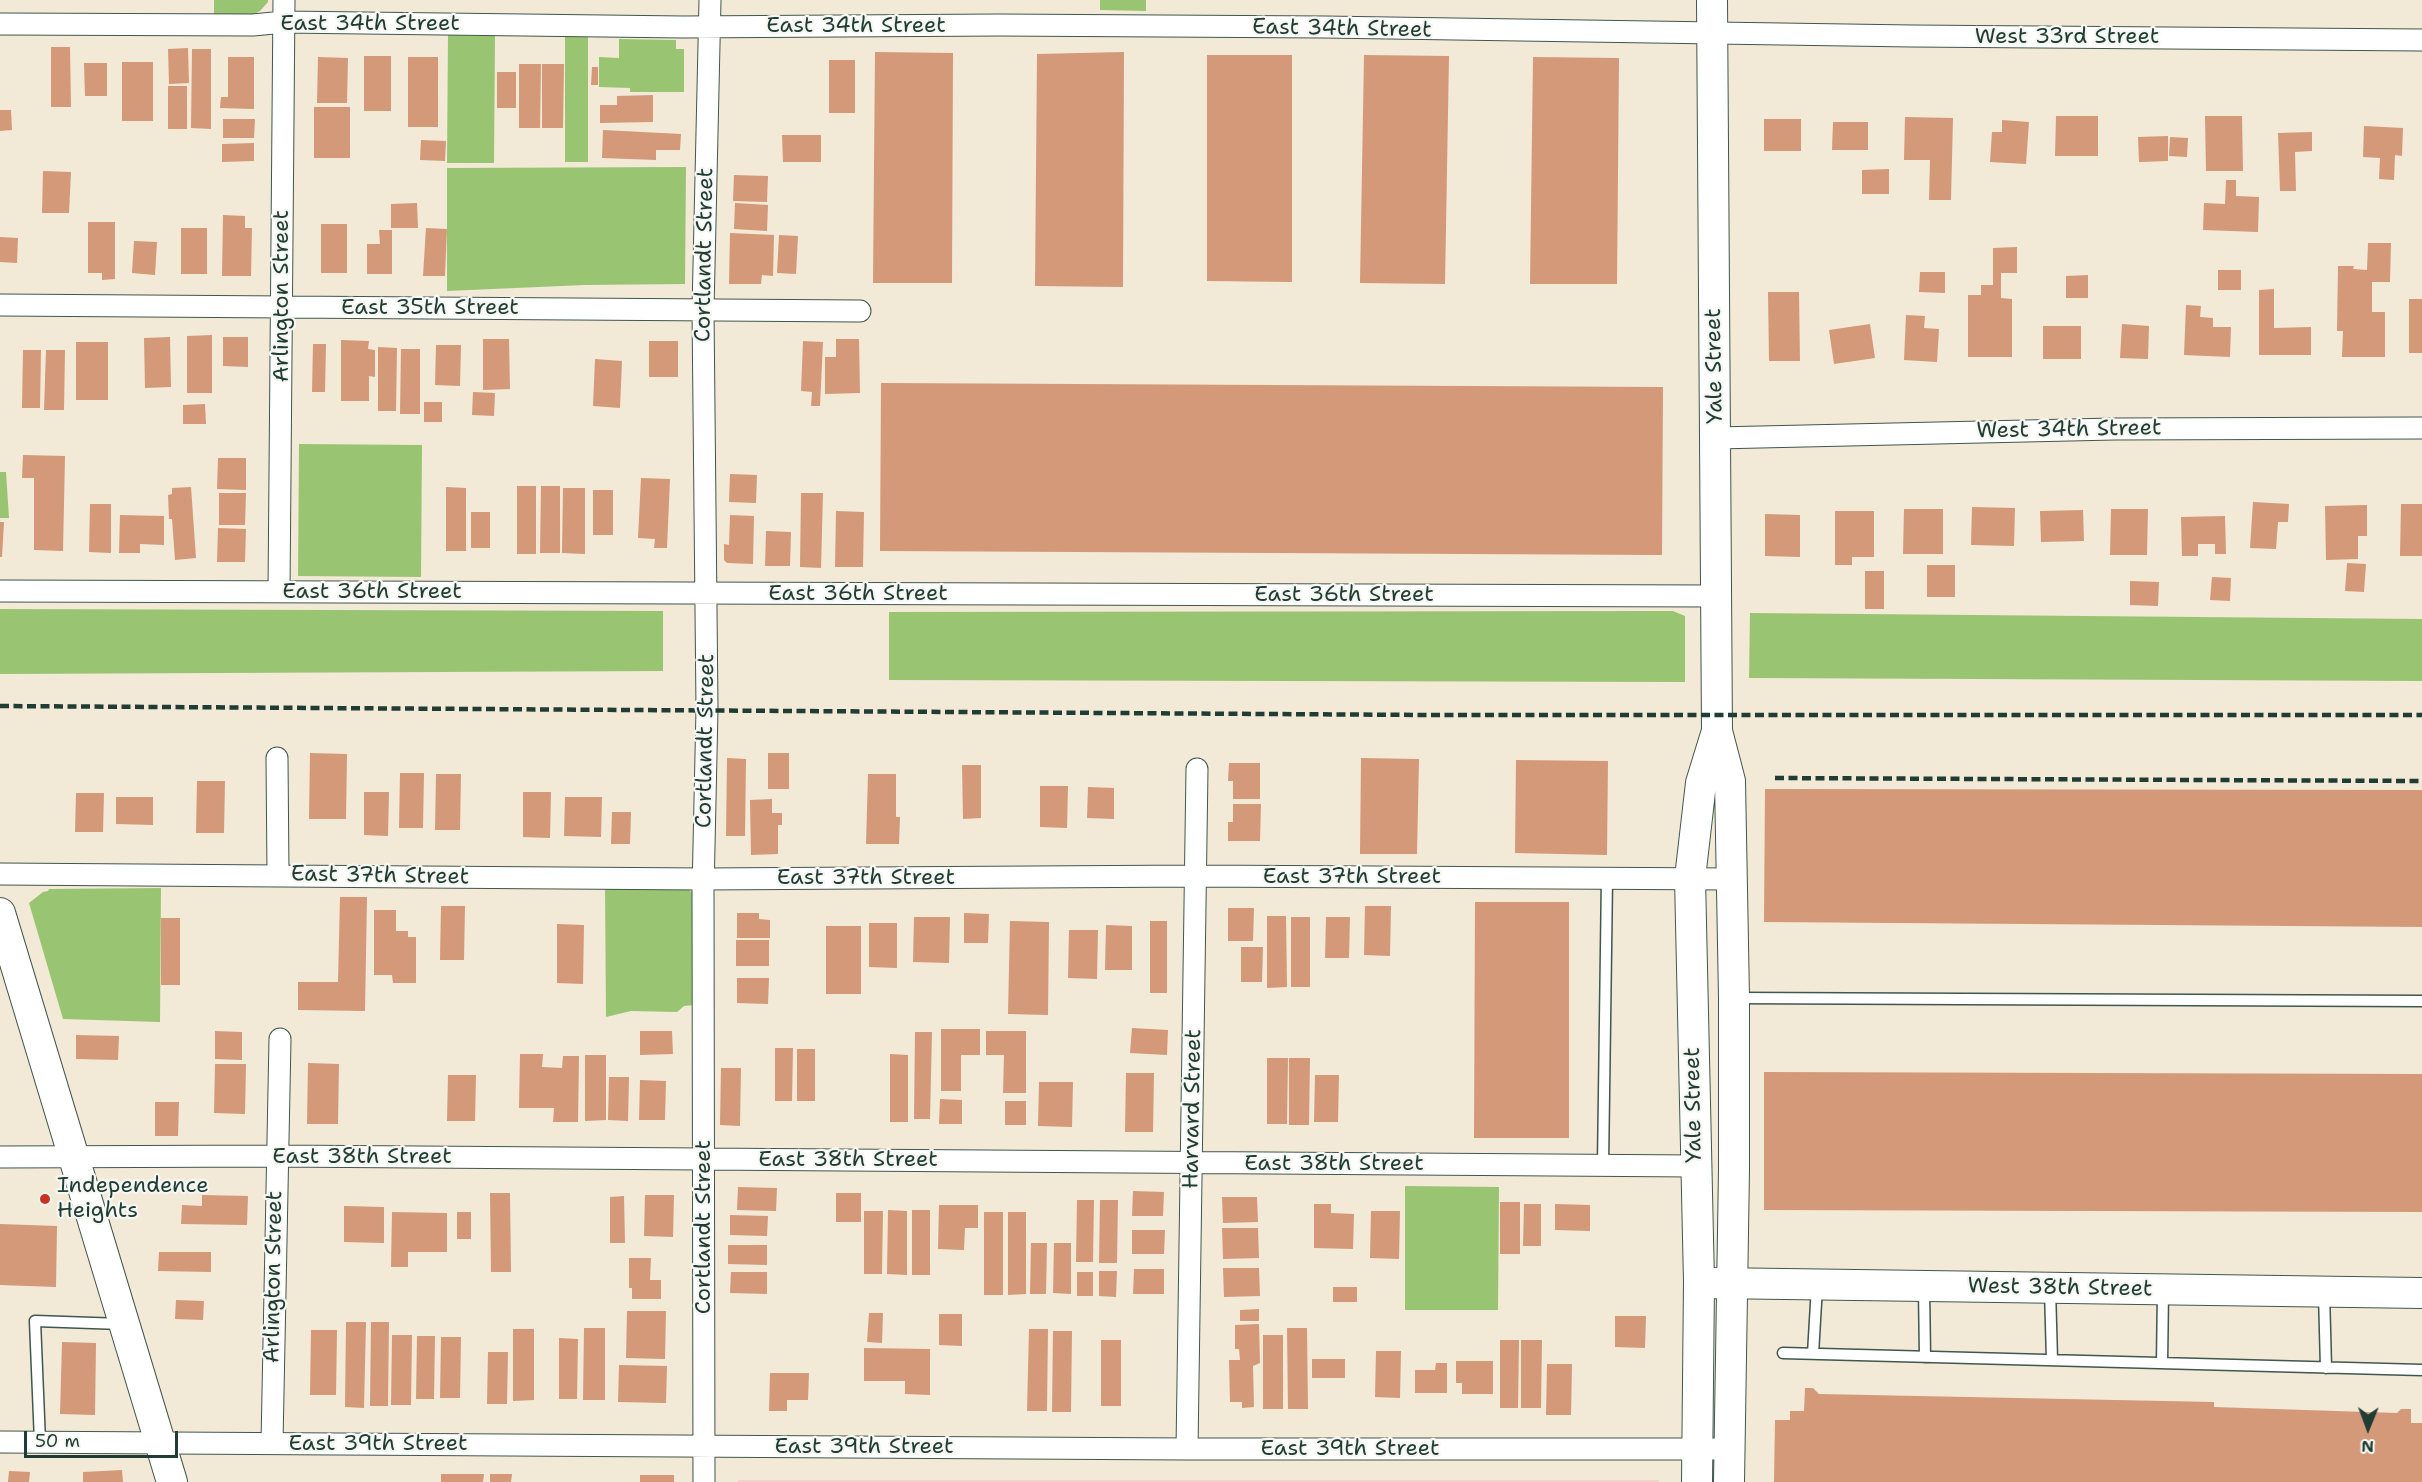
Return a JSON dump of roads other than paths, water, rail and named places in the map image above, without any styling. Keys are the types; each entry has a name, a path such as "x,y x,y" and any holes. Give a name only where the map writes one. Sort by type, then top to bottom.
{"main road":[{"name":"Yale Street","path":"1712,0 1717,731 1730,781 1734,998 1729,1482"},
{"name":"Yale Street","path":"1697,1482 1698,1282 1690,878 1701,783 1717,731"},
{"path":"0,913 172,1482"},
{"path":"1692,996 1734,998"},
{"name":"West 38th Street","path":"1698,1282 2422,1293"}],"street":[{"name":"Arlington Street","path":"279,592 284,0"},
{"name":"Cortlandt Street","path":"704,1482 703,879 707,709 704,310 710,0"},
{"name":"East 34th Street","path":"0,24 254,25 284,22 710,27 1324,27 1711,33"},
{"name":"West 33rd Street","path":"1711,33 2422,40"},
{"name":"East 35th Street","path":"0,305 860,311"},
{"name":"West 34th Street","path":"1716,438 2114,429 2422,428"},
{"name":"East 36th Street","path":"0,591 1715,596"},
{"path":"277,758 278,874"},
{"name":"Harvard Street","path":"1187,1449 1197,769"},
{"name":"East 37th Street","path":"0,874 278,874 703,879 1196,876 1732,879"},
{"name":"Arlington Street","path":"272,1443 280,1039"},
{"name":"East 38th Street","path":"0,1157 276,1156 1695,1166"},
{"name":"East 39th Street","path":"0,1442 1187,1449 1728,1449"}],"lane":[{"path":"1603,1165 1607,878"},
{"path":"1734,998 2422,1001"},
{"path":"1813,1354 1817,1284"},
{"path":"1924,1286 1925,1357"},
{"path":"2050,1288 2052,1360"},
{"path":"2162,1363 2163,1289"},
{"path":"2324,1291 2326,1368"},
{"path":"40,1442 34,1321 125,1324"},
{"path":"1783,1353 2422,1370"}],"railway":[{"path":"0,706 1427,715 2422,715"},
{"path":"1775,778 2422,781"}],"place":[{"name":"Independence Heights","path":"45,1199"}]}
